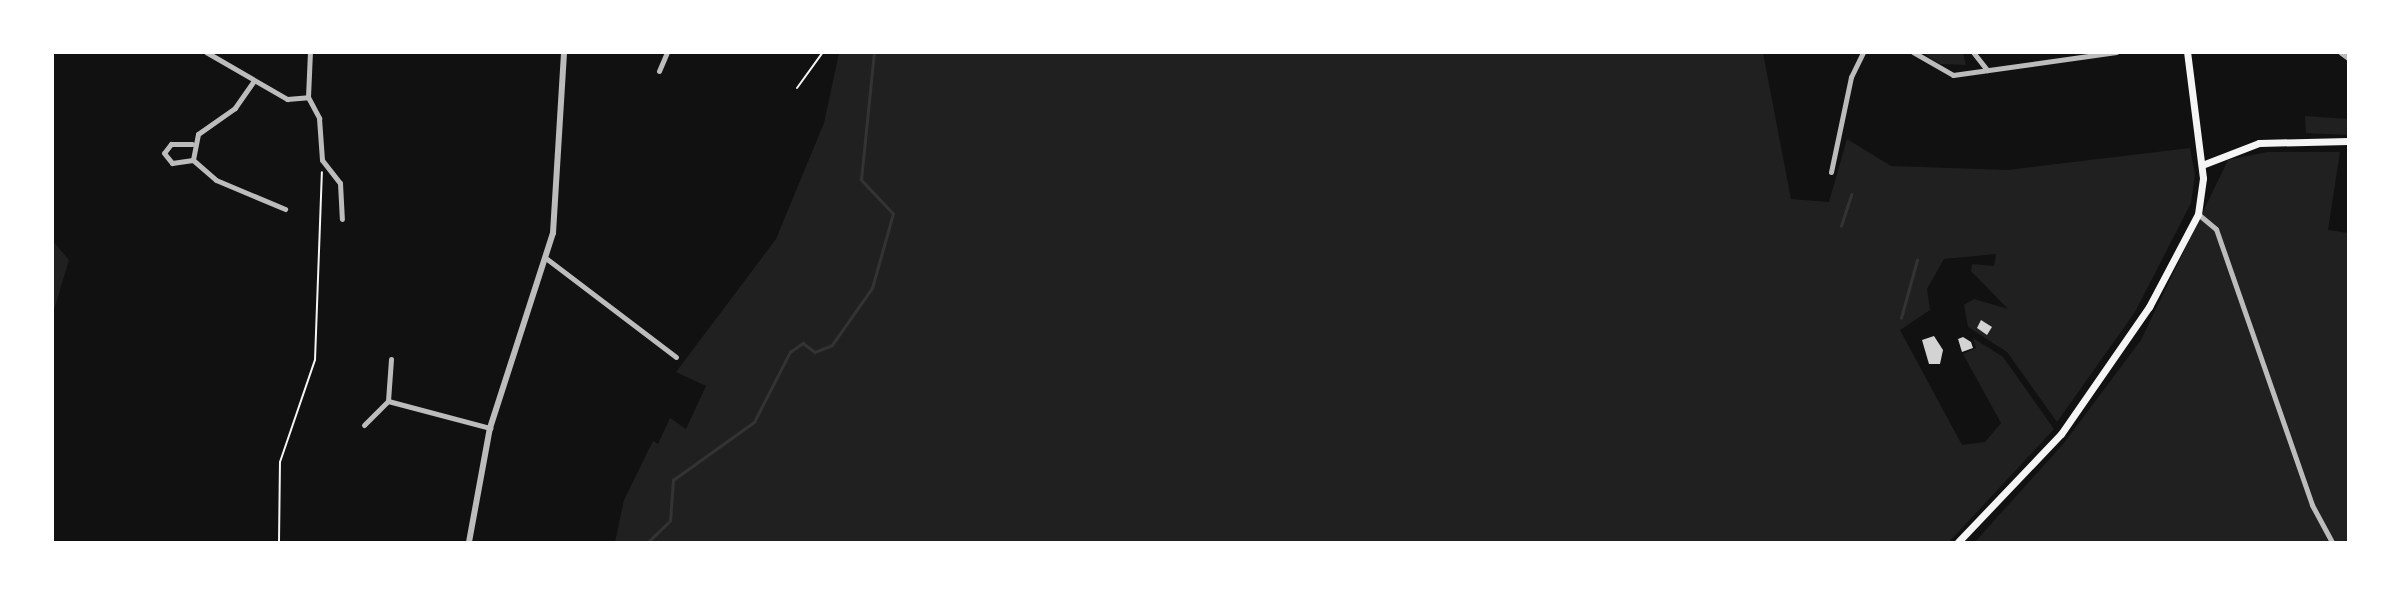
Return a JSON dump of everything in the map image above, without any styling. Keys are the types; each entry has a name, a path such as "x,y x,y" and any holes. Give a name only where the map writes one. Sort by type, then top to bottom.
{"main road":[{"path":"1958,542 2061,433 2149,307 2198,214 2202,165 2187,52"},
{"path":"2202,165 2259,144 2348,141"}],"street":[{"path":"206,52 253,82 287,99 308,97"},
{"path":"310,52 308,97 319,118 322,160 340,183 342,219"},
{"path":"470,542 490,428 547,259 558,191 564,52"},
{"path":"659,71 667,52"},
{"path":"1831,172 1851,77 1863,52"},
{"path":"1913,52 1945,73 1987,70 2116,52"},
{"path":"1973,52 1987,70"},
{"path":"2340,52 2348,58"},
{"path":"253,82 235,108 203,129 192,144 193,160 216,180 285,209"},
{"path":"192,144 171,144 164,153 172,163 193,160"},
{"path":"2198,214 2216,229 2312,505 2332,542"},
{"path":"547,259 676,358"},
{"path":"364,425 388,401 391,359"},
{"path":"388,401 490,428"}],"path":[{"path":"797,88 823,52"},
{"path":"279,542 280,462 315,360 322,160"}],"shaded area":[{"path":"839,53 1763,53 1791,199 1829,202 1847,139 1891,166 2008,170 2190,148 2195,175 2191,203 2135,312 2057,422 2007,352 1968,327 1964,305 1974,299 2008,309 1971,271 1972,264 1994,266 1996,254 1944,259 1927,289 1930,310 1900,330 1962,445 1985,442 2001,423 1963,354 1976,348 1973,338 2003,357 2054,429 1949,542 615,542 624,500 653,441 658,444 670,418 686,429 706,386 676,372 776,239 824,123"},
{"path":"1923,53 1963,53 1966,65 1940,64"},
{"path":"2305,116 2348,119 2348,135 2306,133"},
{"path":"2267,152 2340,152 2328,230 2348,233 2348,542 1975,542 2064,443 2141,340 2228,160"},
{"path":"53,241 69,260 53,313"}],"building":[{"path":"1981,320 1992,327 1987,335 1977,328"},
{"path":"1934,336 1943,350 1940,364 1929,364 1922,340"},
{"path":"1963,337 1971,342 1973,348 1962,352 1958,339"}],"waterway":[{"path":"648,542 670,521 673,480 754,422 790,352 803,343 815,352 832,345 872,288 893,214 861,180 874,52"},
{"path":"1841,226 1851,195"},
{"path":"1901,318 1917,260"}]}
